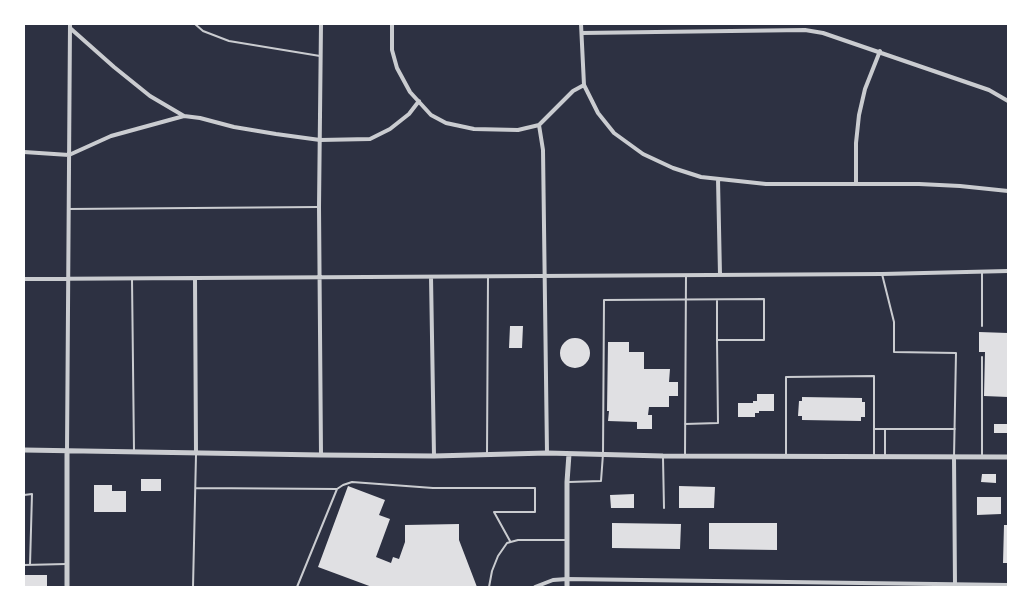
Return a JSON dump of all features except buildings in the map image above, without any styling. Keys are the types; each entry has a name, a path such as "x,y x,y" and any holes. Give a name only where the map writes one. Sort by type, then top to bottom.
{"street":[{"path":"321,24 319,207 321,455"},
{"path":"392,24 392,50 397,68 410,92 431,115 446,123 465,127 518,130 538,125 573,90 584,85"},
{"path":"581,24 584,85 598,113 614,133 642,154 673,168 701,177 766,184 919,184 1008,191"},
{"path":"70,26 114,67 150,96 184,116 276,134 320,140 370,139 396,124 409,114 419,102"},
{"path":"67,587 70,26"},
{"path":"582,33 805,30 823,32 989,90 1008,102"},
{"path":"856,184 856,143 859,115 865,89 880,51"},
{"path":"1003,98 1008,93"},
{"path":"24,152 69,155 111,136 184,116"},
{"path":"538,125 543,150 547,453"},
{"path":"718,179 720,275"},
{"path":"24,279 882,274 1008,271"},
{"path":"431,277 434,456"},
{"path":"195,279 196,453"},
{"path":"24,450 434,456 547,453 663,456 1008,457"},
{"path":"567,587 567,482 569,454"},
{"path":"954,457 955,585"},
{"path":"535,587 553,580 567,579 1008,586"}],"lane":[{"path":"195,24 203,30 229,41 321,56"},
{"path":"805,24 805,30"},
{"path":"68,209 319,207"},
{"path":"982,272 982,326"},
{"path":"882,274 894,322 894,352 956,353 954,457"},
{"path":"685,456 686,275"},
{"path":"487,455 488,277"},
{"path":"132,279 134,452"},
{"path":"685,424 718,424 717,299"},
{"path":"567,482 601,481 603,454 604,300 764,299 764,340 717,340"},
{"path":"982,357 982,457"},
{"path":"786,456 786,377 874,376 874,457"},
{"path":"874,429 955,429"},
{"path":"885,429 885,457"},
{"path":"192,587 196,453"},
{"path":"663,456 664,508"},
{"path":"196,488 337,489 352,482 433,488 535,488 535,512 494,512 510,541"},
{"path":"297,587 337,489"},
{"path":"24,494 32,494 30,565"},
{"path":"489,587 492,571 498,556 510,541 567,540"},
{"path":"24,565 67,564"}]}
